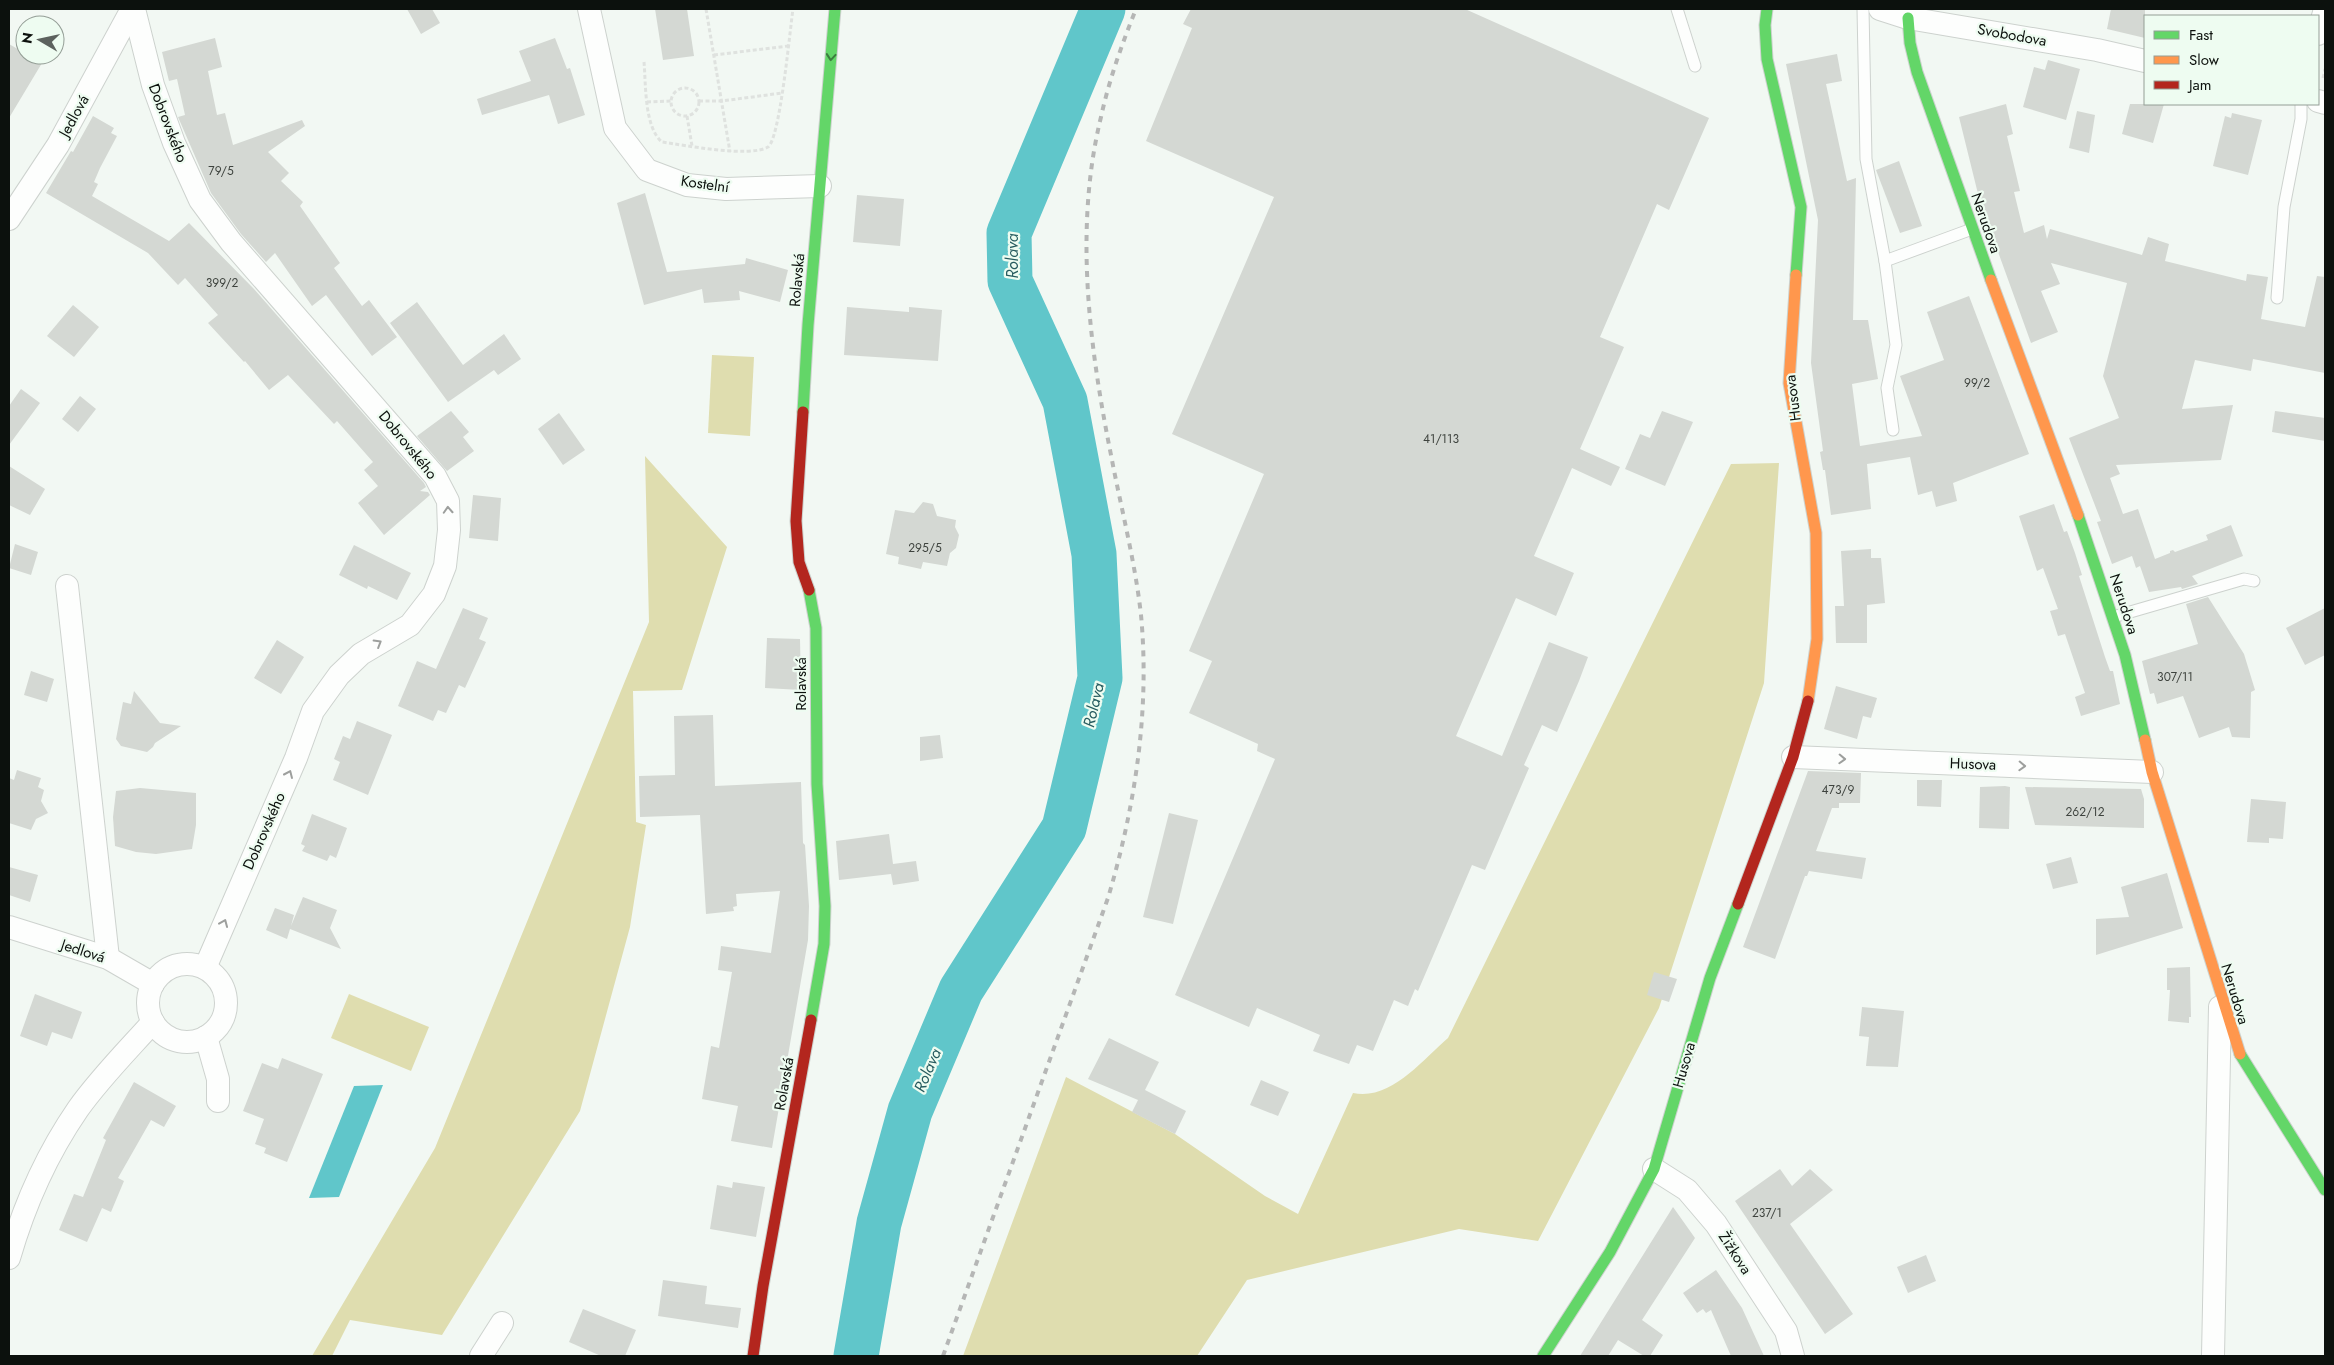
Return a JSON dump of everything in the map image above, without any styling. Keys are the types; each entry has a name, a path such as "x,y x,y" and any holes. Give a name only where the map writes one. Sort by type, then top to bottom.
{"street":[{"name":"Jedlová","path":"9,219 58,145 133,9"},
{"name":"Dobrovského","path":"133,9 153,85 174,143 200,200 231,242 435,476 448,501 449,530 445,566 434,594 410,625 361,654 339,675 314,711 296,758 205,968"},
{"name":"Kostelní","path":"589,9 615,128 647,170 687,185 726,189 820,186"},
{"name":"Rolavská","path":"753,1356 763,1286 824,944 825,906 817,784 816,628 810,590 799,562 796,521 808,325 835,9"},
{"name":"Husova","path":"1543,1356 1610,1252 1654,1169 1710,978 1793,757 1808,703 1817,639 1816,533 1789,383 1801,207 1767,59 1764,26 1767,9"},
{"name":"Svobodova","path":"1880,9 1908,18 2097,50 2144,61"},
{"path":"2319,30 2324,9"},
{"name":"Nerudova","path":"1908,18 1910,43 1917,72 1972,229 2090,548 2113,617 2125,655 2152,772 2237,1050 2325,1190"},
{"path":"67,586 108,958"},
{"name":"Husova","path":"1793,757 2152,772"},
{"name":"Jedlová","path":"9,927 108,958 154,984"},
{"path":"191,964 205,968 216,977 224,989 226,1002 224,1016 217,1028 206,1037 192,1042 176,1041 163,1034 153,1022 148,1003 154,984 163,972 176,966 191,964"},
{"path":"2213,1356 2220,996"},
{"path":"9,1258 16,1232 47,1161 74,1116 110,1069 153,1022"},
{"path":"206,1037 218,1079 218,1101"},
{"name":"Žižkova","path":"1654,1169 1688,1190 1716,1224 1786,1331 1793,1356"},
{"path":"482,1356 502,1324"}],"lane":[{"path":"1677,9 1695,66"},
{"path":"1864,9 1866,158 1885,261 1896,344 1887,388 1893,430"},
{"path":"2277,298 2284,207 2301,116 2301,105"},
{"path":"1885,261 1972,229"},
{"path":"2113,617 2244,579 2254,580"}],"path":[{"path":"706,9 730,152"},
{"path":"644,62 647,102 651,125 656,138 662,142 730,152 766,148 771,144 778,126 793,9"},
{"path":"714,55 788,46"},
{"path":"686,87 695,91 699,101 695,113 686,116 676,113 671,105 671,101 674,93 686,87"},
{"path":"699,101 722,101 782,93"},
{"path":"647,102 671,101"},
{"path":"686,116 692,146"}],"shaded area":[{"path":"712,355 754,357 750,436 708,433"},
{"path":"645,456 727,547 682,690 633,691 636,822 646,825 630,927 580,1111 442,1335 350,1320 332,1356 312,1356 435,1148 649,622"},
{"path":"1779,463 1764,683 1659,1008 1538,1241 1459,1229 1247,1280 1197,1356 963,1356 1066,1077 1175,1134 1265,1196 1298,1214 1353,1093 1367,1094 1393,1085 1417,1067 1448,1038 1731,464"},
{"path":"349,994 429,1027 411,1071 331,1038"}],"water":[{"path":"383,1085 339,1197 309,1198 354,1086"}],"building":[{"path":"407,9 432,9 440,23 421,34"},
{"path":"655,9 687,9 694,56 663,60"},
{"path":"1191,9 1465,9 1709,118 1669,210 1657,204 1600,337 1624,347 1580,449 1620,467 1611,486 1572,468 1534,556 1574,573 1556,616 1516,598 1456,736 1502,756 1549,642 1588,657 1579,681 1557,732 1542,725 1524,765 1529,768 1485,870 1472,865 1418,991 1415,989 1408,1006 1394,1000 1373,1051 1357,1045 1349,1064 1313,1051 1320,1035 1257,1008 1249,1027 1175,995 1275,759 1257,751 1258,744 1189,713 1212,661 1189,651 1264,474 1172,434 1274,197 1146,141 1192,28 1183,24"},
{"path":"2111,9 2145,9 2144,38 2107,29"},
{"path":"215,38 222,67 208,71 217,115 225,113 233,145 302,120 305,126 268,152 289,173 281,181 303,202 300,206 340,263 334,268 362,306 369,300 397,337 372,356 326,295 312,306 275,253 266,262 241,234 211,193 178,117 185,115 177,79 169,81 162,52"},
{"path":"555,38 567,69 570,68 585,115 558,124 549,95 482,115 477,99 531,81 519,51"},
{"path":"9,44 15,47 15,65 41,65 9,118"},
{"path":"1837,54 1842,81 1826,84 1847,181 1856,178 1853,320 1868,320 1878,379 1852,384 1860,446 1922,436 1900,376 1944,360 1927,312 1969,296 2029,454 1953,483 1957,501 1936,507 1932,491 1918,495 1910,457 1867,464 1871,509 1831,515 1825,470 1823,470 1820,452 1823,451 1811,363 1818,220 1786,64"},
{"path":"2048,60 2080,69 2066,120 2023,107 2034,67 2045,70"},
{"path":"2006,104 2013,134 2007,136 2020,191 2014,192 2024,233 2044,225 2047,239 2050,229 2142,255 2148,237 2169,244 2165,261 2246,281 2247,274 2268,277 2261,319 2305,327 2317,276 2325,277 2325,373 2253,359 2251,371 2195,360 2182,409 2233,405 2221,460 2116,465 2120,474 2110,478 2123,514 2138,509 2155,559 2170,553 2170,551 2173,550 2175,552 2208,540 2206,535 2231,525 2243,556 2192,576 2198,584 2182,589 2181,587 2149,592 2140,566 2136,568 2132,556 2112,564 2097,522 2101,521 2069,438 2119,418 2103,376 2127,283 2051,263 2060,284 2041,291 2058,332 2031,343 1980,202 1959,117"},
{"path":"2130,104 2164,105 2153,143 2122,134"},
{"path":"2077,111 2095,115 2089,153 2069,148"},
{"path":"2232,113 2262,120 2248,175 2213,166 2225,116 2231,118"},
{"path":"93,116 114,128 111,133 117,136 94,182 98,184 92,196 169,241 189,223 254,289 424,483 426,487 420,491 428,492 430,495 384,535 358,503 378,486 364,470 373,462 337,421 334,424 288,375 269,390 245,361 208,323 218,315 185,278 178,285 148,253 46,193 71,151 73,152"},
{"path":"1899,161 1922,226 1900,233 1876,170"},
{"path":"645,193 667,272 745,264 746,258 788,270 780,302 739,291 740,300 704,303 702,289 644,305 617,203"},
{"path":"857,195 904,199 900,246 853,242"},
{"path":"417,302 463,365 504,334 521,359 498,375 494,370 448,402 390,323"},
{"path":"73,305 99,327 74,357 47,336"},
{"path":"847,307 909,312 909,307 942,310 938,361 844,355"},
{"path":"21,389 40,403 9,445 9,406"},
{"path":"80,396 96,409 78,432 62,419"},
{"path":"451,411 469,432 463,437 474,451 447,471 417,436"},
{"path":"1662,411 1693,422 1665,486 1625,469 1640,434 1650,438"},
{"path":"2275,411 2325,418 2325,441 2272,432"},
{"path":"559,413 585,450 563,465 538,429"},
{"path":"9,466 45,489 30,515 9,505"},
{"path":"473,495 501,498 498,541 469,538"},
{"path":"923,502 933,504 937,516 956,520 955,527 959,535 956,548 950,553 947,566 923,562 921,569 898,564 899,557 886,554 895,510 914,513"},
{"path":"2054,504 2064,532 2067,531 2075,553 2082,575 2079,576 2110,671 2113,671 2120,704 2081,716 2075,697 2085,693 2065,634 2058,636 2050,611 2058,609 2043,568 2037,571 2019,516"},
{"path":"15,544 38,552 31,575 9,568"},
{"path":"354,545 411,573 397,600 368,586 367,589 339,575"},
{"path":"1871,549 1871,558 1881,558 1885,603 1867,605 1867,643 1836,643 1835,606 1844,606 1841,551"},
{"path":"2208,597 2244,654 2255,690 2251,692 2250,738 2232,737 2229,727 2199,738 2183,696 2157,704 2154,693 2150,694 2142,661 2198,644 2186,604"},
{"path":"463,608 488,618 479,639 486,642 465,688 459,685 446,713 438,710 433,721 398,706 417,661 436,669"},
{"path":"2325,608 2325,655 2305,665 2286,628"},
{"path":"767,638 800,639 801,690 765,688"},
{"path":"277,640 304,657 281,694 254,678"},
{"path":"31,671 54,679 47,702 24,695"},
{"path":"1836,686 1877,698 1871,718 1863,716 1857,739 1824,729"},
{"path":"134,691 160,723 181,726 155,743 147,752 121,746 116,739 123,702 131,704"},
{"path":"713,715 715,786 801,782 803,843 805,845 809,906 808,940 772,1148 731,1141 738,1106 702,1099 711,1046 719,1048 732,972 718,970 721,946 771,953 780,891 736,894 737,906 733,907 734,911 706,914 700,815 640,817 639,776 675,775 674,716"},
{"path":"357,721 392,735 368,795 333,780 340,762 334,759 343,736 350,739"},
{"path":"940,735 943,758 920,761 920,737"},
{"path":"17,770 41,778 38,787 44,790 41,801 48,813 36,819 31,830 9,823 9,778 14,780"},
{"path":"1808,771 1861,773 1860,803 1839,803 1839,808 1832,808 1816,851 1866,858 1862,879 1809,871 1807,876 1805,876 1775,959 1743,947"},
{"path":"1917,780 1942,780 1941,807 1917,806"},
{"path":"1980,787 2010,787 2009,829 1979,828"},
{"path":"2025,787 2141,789 2144,799 2144,828 2035,825"},
{"path":"140,788 196,793 196,825 192,849 156,854 136,852 115,846 113,817 116,791"},
{"path":"2251,799 2286,802 2283,839 2269,838 2269,843 2247,842"},
{"path":"1169,813 1198,820 1173,924 1143,917"},
{"path":"312,814 347,828 336,858 330,855 327,861 302,851 305,846 301,844"},
{"path":"889,834 893,864 916,861 919,881 893,885 891,874 839,880 836,841"},
{"path":"2071,857 2078,883 2053,889 2046,864"},
{"path":"9,867 38,875 30,902 9,895"},
{"path":"2167,873 2183,928 2096,955 2096,919 2129,917 2121,887"},
{"path":"303,897 337,910 330,928 341,949 290,929 287,939 266,930 275,908 294,915 291,926"},
{"path":"2190,967 2191,1017 2189,1017 2189,1023 2168,1021 2170,990 2167,990 2167,968"},
{"path":"1654,972 1677,979 1669,1002 1647,995"},
{"path":"35,994 82,1012 72,1039 52,1032 47,1046 20,1036"},
{"path":"1862,1007 1904,1011 1898,1067 1866,1066 1869,1037 1859,1036"},
{"path":"1109,1038 1159,1062 1145,1090 1186,1111 1175,1134 1132,1112 1138,1100 1088,1079"},
{"path":"282,1058 323,1074 287,1162 264,1153 266,1148 255,1144 264,1119 243,1111 262,1063 278,1069"},
{"path":"1261,1080 1289,1092 1278,1116 1250,1105"},
{"path":"134,1082 176,1106 164,1127 151,1120 118,1178 124,1181 111,1212 102,1208 87,1242 59,1230 74,1194 83,1197 106,1140 103,1138"},
{"path":"1780,1169 1792,1186 1810,1169 1833,1190 1790,1224 1853,1314 1825,1334 1735,1201"},
{"path":"733,1182 765,1187 756,1237 710,1229 717,1185 732,1188"},
{"path":"1673,1207 1695,1238 1642,1320 1663,1335 1650,1356 1644,1356 1618,1340 1608,1356 1580,1356"},
{"path":"1926,1255 1936,1281 1908,1293 1897,1267"},
{"path":"1716,1270 1742,1308 1764,1356 1731,1356 1711,1310 1706,1313 1703,1309 1697,1313 1683,1293"},
{"path":"663,1280 707,1286 705,1304 741,1308 738,1328 658,1316"},
{"path":"583,1309 636,1330 625,1356 601,1356 569,1342"}],"waterway":[{"name":"Rolava","path":"856,1356 879,1223 910,1111 961,990 1064,828 1100,678 1094,554 1065,401 1010,281 1009,233 1103,9"}],"railway":[{"path":"943,1356 1108,898 1118,864 1133,794 1142,723 1143,651 1141,615 1128,535 1096,371 1091,329 1086,243 1088,201 1101,117 1116,62 1136,9"}],"traffic: fast":[{"path":"803,412 808,325 835,9"},
{"path":"1767,9 1765,25 1767,59 1801,207 1796,275"},
{"path":"1908,18 1910,43 1917,72 1991,280"},
{"path":"2078,515 2125,655 2145,740"},
{"path":"809,590 816,628 817,784 825,906 824,944 811,1020"},
{"path":"1543,1356 1610,1252 1654,1169 1710,978 1738,904"},
{"path":"2240,1054 2325,1190"}],"traffic: slow":[{"path":"1796,275 1789,383 1816,533 1817,639 1808,701"},
{"path":"1991,280 2078,515"},
{"path":"2145,740 2152,772 2240,1054"}],"traffic: jam":[{"path":"803,412 796,521 799,562 809,590"},
{"path":"1738,904 1793,757 1808,701"},
{"path":"753,1356 763,1286 811,1020"}]}
